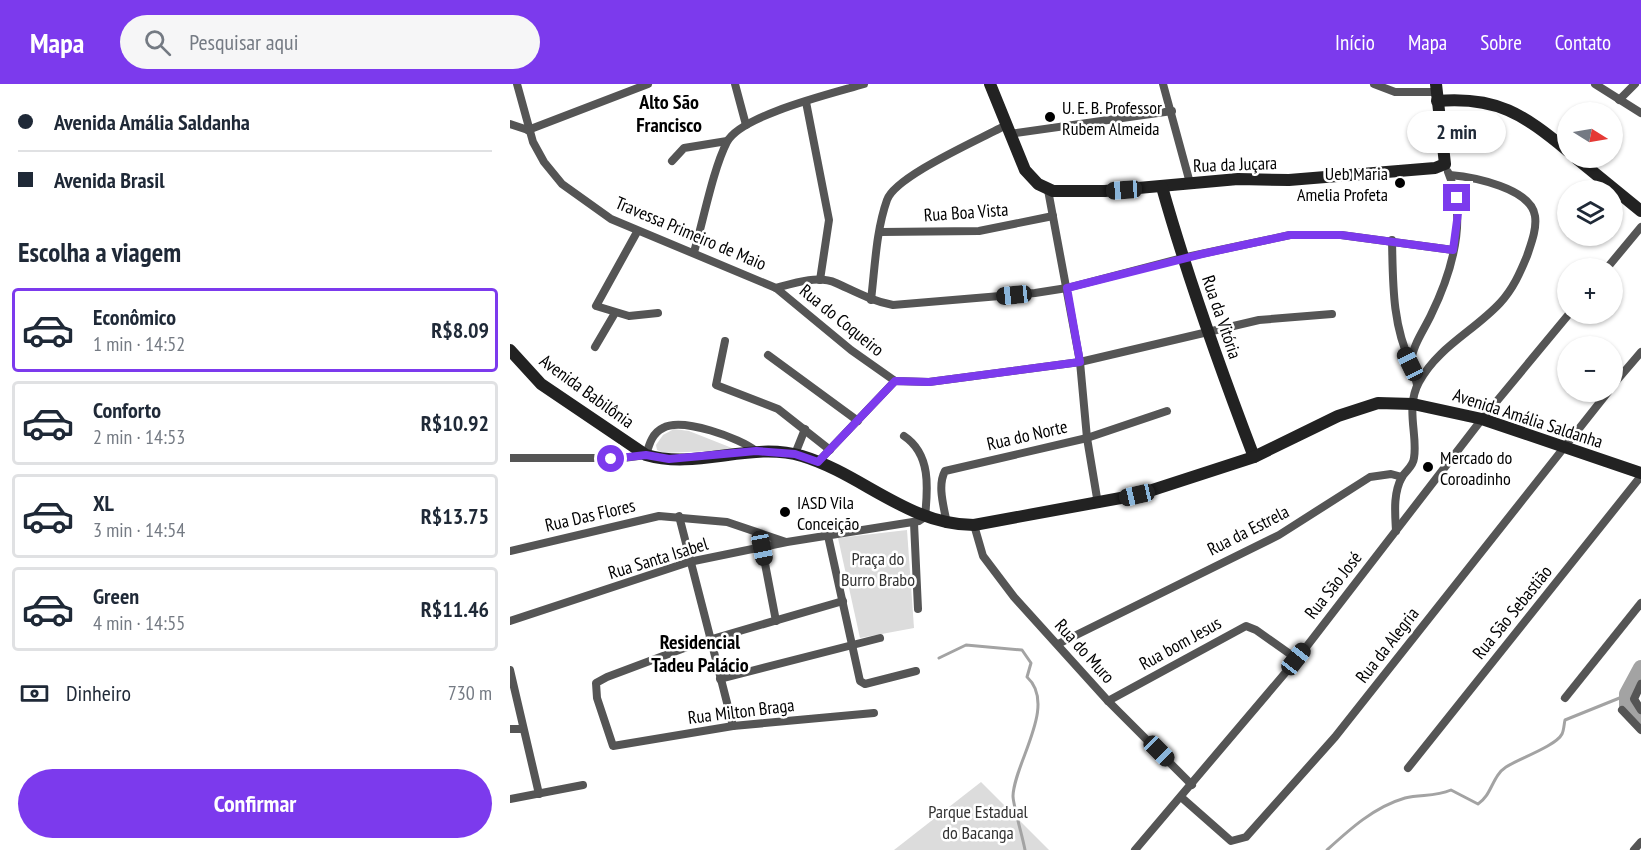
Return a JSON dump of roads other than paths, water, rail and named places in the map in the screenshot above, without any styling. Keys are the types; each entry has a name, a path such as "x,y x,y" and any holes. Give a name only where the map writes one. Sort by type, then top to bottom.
{"main road":[{"path":"990,84 1030,177 1048,190"},
{"path":"1447,170 1436,92 1515,112 1532,121 1557,142"},
{"name":"Rua da Juçara","path":"1048,190 1083,192 1238,179 1289,180 1435,168 1447,170"},
{"path":"1588,168 1641,211"},
{"name":"Rua da Vitória","path":"1162,187 1182,258 1254,457"},
{"name":"Avenida Babilônia","path":"510,350 541,384 646,455"},
{"name":"Avenida Amália Saldanha","path":"646,455 669,459 756,451 795,454 818,462 919,520 974,525 1137,495 1254,457 1361,407 1378,403 1413,404 1482,419 1641,475"}],"street":[{"name":"Travessa Primeiro de Maio","path":"517,84 528,130 544,162 562,184 611,219 637,232 694,252 776,288 803,281 820,280 836,283 871,300 893,305 933,303 1067,288 1182,258 1290,235 1318,233 1392,240 1453,250"},
{"path":"510,124 528,130 648,84"},
{"path":"735,84 746,125"},
{"path":"672,161 684,148 727,141 746,125 806,102 864,84"},
{"path":"1163,84 1173,111 1190,183"},
{"path":"1374,84 1395,92 1436,92"},
{"path":"1595,84 1641,113"},
{"path":"1619,100 1635,84"},
{"path":"806,102 829,220 820,280"},
{"path":"871,300 880,232 887,200 906,178 1008,130 1173,111"},
{"path":"694,252 727,141"},
{"path":"1410,364 1419,337 1437,302 1453,250 1458,213 1457,198 1447,170"},
{"path":"1396,531 1395,505 1402,477 1413,464 1415,456 1412,431 1413,404 1417,385 1429,366 1443,351 1491,312 1510,292 1521,272 1536,223 1535,214 1521,196 1447,170"},
{"path":"1048,190 1080,362 1087,438 1098,504"},
{"name":"Rua Boa Vista","path":"880,232 979,231 1053,216"},
{"path":"1615,258 1641,227"},
{"path":"637,232 596,306 615,314 629,316 658,313"},
{"path":"1392,240 1398,333 1417,385"},
{"name":"Rua do Coqueiro","path":"776,288 858,356 895,381"},
{"path":"595,347 615,314"},
{"path":"818,462 895,381 929,382 1080,362 1208,334 1259,320 1332,314"},
{"name":"Rua São José","path":"1135,850 1296,659 1482,419 1561,324"},
{"path":"725,341 716,385 766,403 805,429 830,450"},
{"path":"1623,373 1641,352"},
{"path":"768,355 858,421"},
{"path":"1563,447 1600,402"},
{"name":"Rua do Norte","path":"947,524 942,490 942,478 945,471 1087,438 1167,411"},
{"name":"Avenida Amália Saldanha","path":"510,458 623,458 646,455 658,431 671,424 680,424 730,438 756,451"},
{"path":"795,454 805,429"},
{"path":"904,436 914,442 922,454 926,483 919,520 918,609"},
{"name":"Rua da Alegria","path":"1181,797 1223,834 1236,842 1246,837 1307,769 1402,653 1563,447"},
{"name":"Rua da Estrela","path":"1058,644 1279,535 1370,477 1380,474 1402,477"},
{"name":"Rua São Sebastião","path":"1408,768 1641,475"},
{"name":"Rua Das Flores","path":"510,551 659,516 727,522 787,542"},
{"path":"679,516 733,726"},
{"name":"Rua Santa Isabel","path":"510,621 689,562 787,542 919,520"},
{"name":"Rua do Muro","path":"974,525 983,556 997,576 1108,701 1192,785"},
{"path":"828,536 858,676 862,683 916,671"},
{"path":"762,548 776,621"},
{"path":"710,639 843,601"},
{"path":"1565,698 1641,603"},
{"name":"Rua bom Jesus","path":"1108,701 1246,626 1256,630 1296,659"},
{"path":"720,679 880,638"},
{"name":"Rua Milton Braga","path":"710,639 596,683 597,698 613,746 733,726 874,713"},
{"path":"510,670 539,794"},
{"path":"1641,684 1634,695 1634,702 1641,710"},
{"path":"1622,710 1641,730"},
{"path":"510,729 523,729"},
{"path":"510,799 583,785"},
{"path":"1634,850 1641,842"}],"waterway":[{"path":"939,658 966,645 1022,650 1031,663 1027,677 1035,689 1038,703 1036,718 1013,796 1025,850"},
{"path":"1641,668 1627,694 1627,707 1641,720"},
{"path":"1327,850 1373,813 1405,798 1439,794 1451,790 1478,804 1486,796 1501,771 1558,739 1563,732 1565,720 1627,695"}],"place":[{"name":"U. E. B. Professor Rubem Almeida","path":"1050,117"},
{"name":"Ueb Maria Amelia Profeta","path":"1400,183"},
{"name":"Mercado do Coroadinho","path":"1428,467"},
{"name":"IASD Vila Conceição","path":"785,512"}],"district":[{"name":"Alto São Francisco","path":"669,114"},
{"name":"Residencial Tadeu Palácio","path":"700,654"}],"park label":[{"name":"Praça do Burro Brabo","path":"878,568"},
{"name":"Parque Estadual do Bacanga","path":"978,821"}]}
